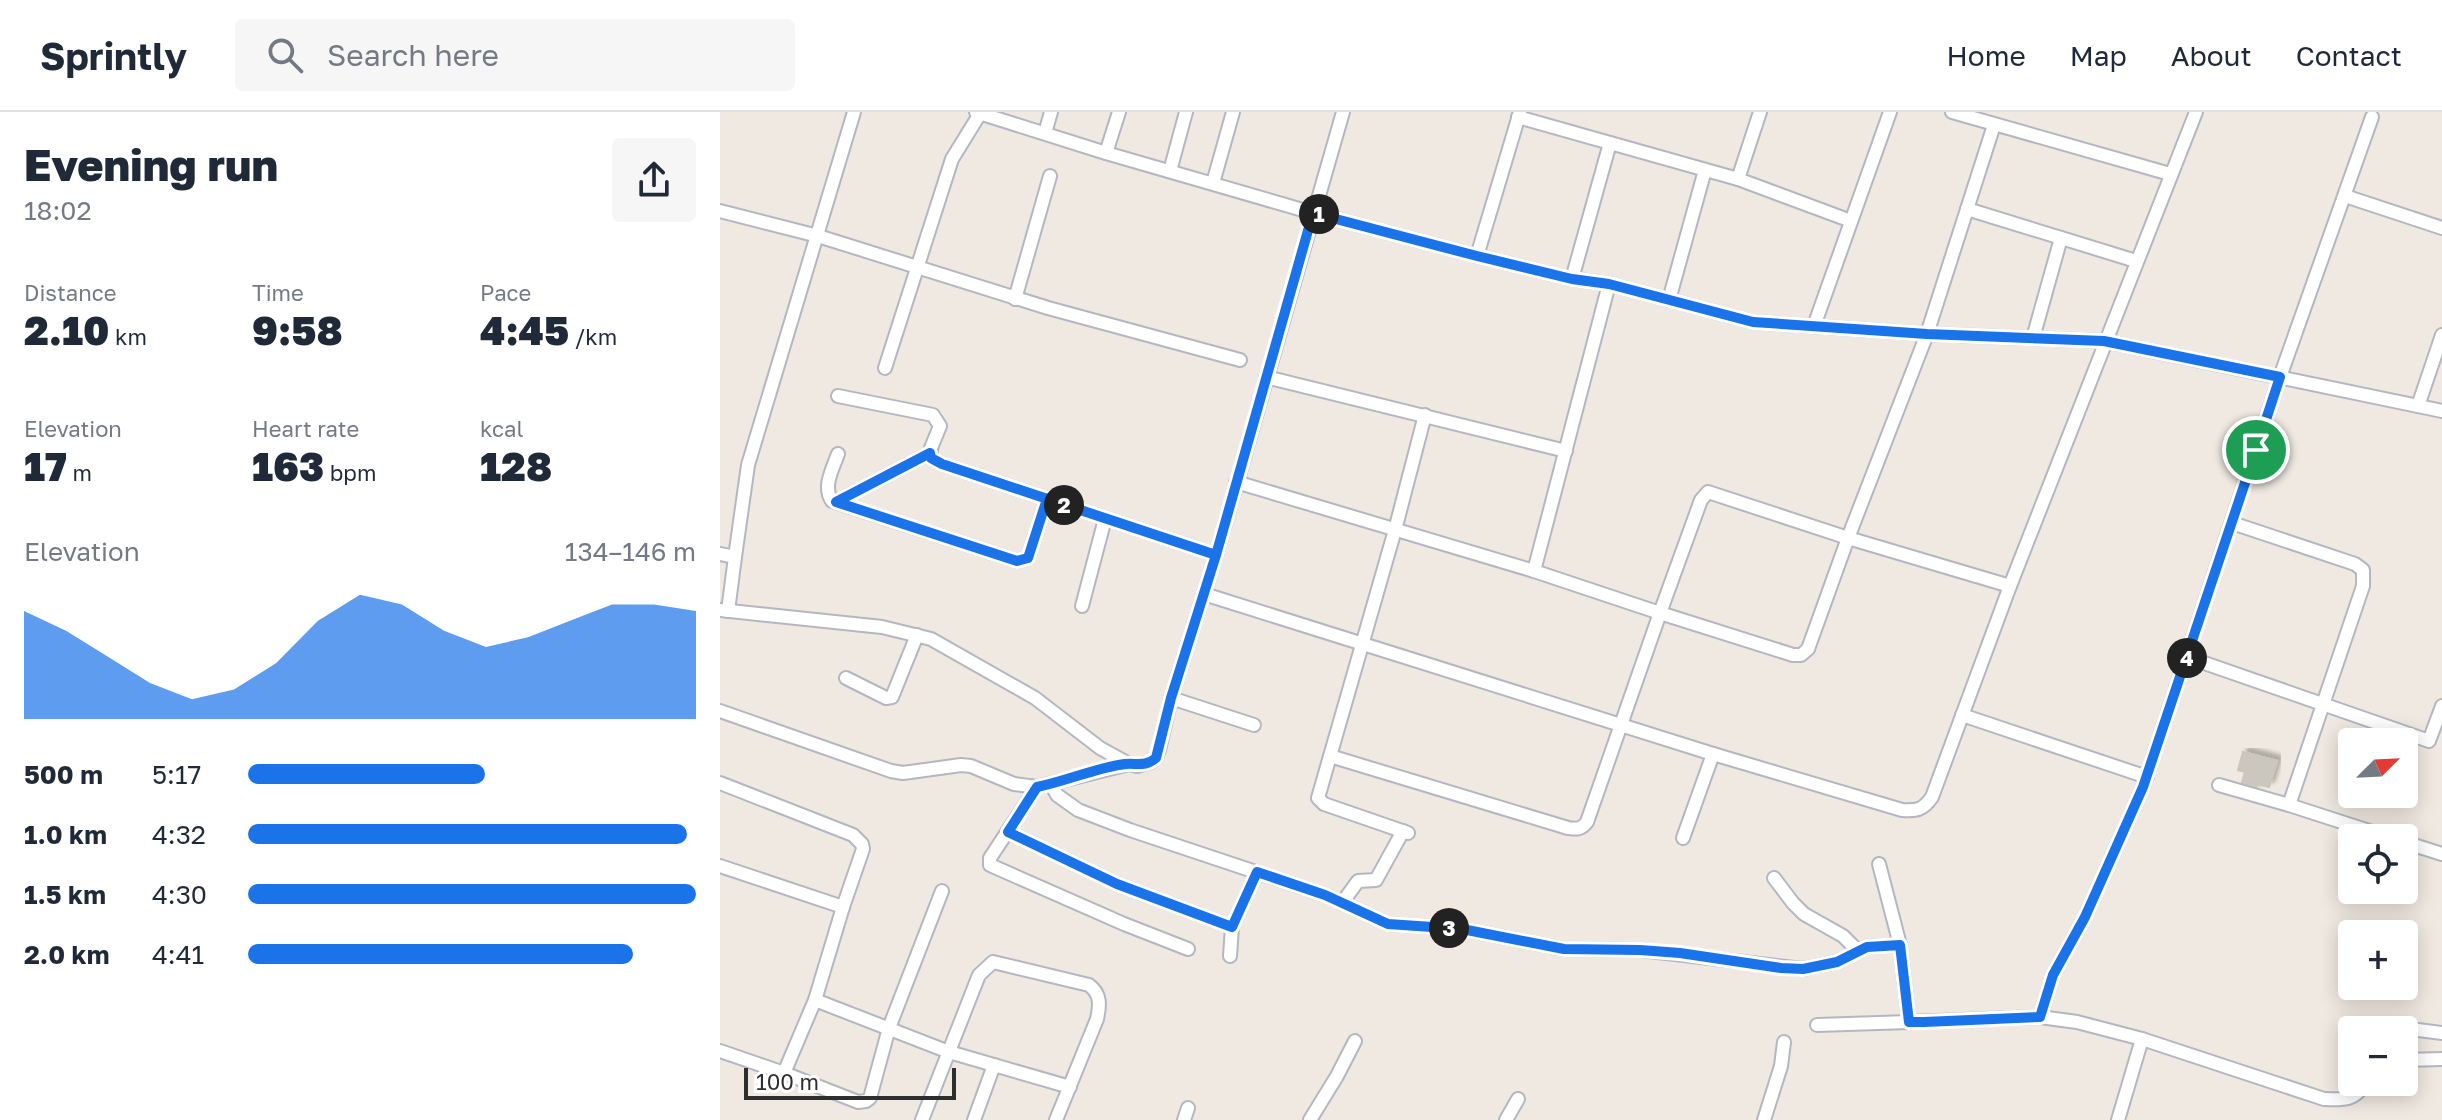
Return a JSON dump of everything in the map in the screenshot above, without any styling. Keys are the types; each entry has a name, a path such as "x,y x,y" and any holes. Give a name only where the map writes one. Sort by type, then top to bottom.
{"street":[{"path":"854,112 748,465 724,610 868,625 940,643 1035,698 1100,748 1137,766 1156,758 1343,112"},
{"path":"885,368 952,159 979,112 1106,153 1313,213 1753,322 1927,334 2104,341 2442,411"},
{"path":"1045,133 1051,112"},
{"path":"1106,153 1119,112"},
{"path":"1170,171 1186,112"},
{"path":"1213,183 1233,112"},
{"path":"1738,179 1760,112"},
{"path":"1814,326 1890,112"},
{"path":"1952,112 2170,174"},
{"path":"1204,594 1713,754 1902,810 1925,808 1932,797 2104,341 2196,112"},
{"path":"1477,256 1519,114 1738,179 1851,221"},
{"path":"2040,1017 2053,975 2085,917 2147,777 2280,377 2372,117"},
{"path":"1236,482 1801,655 1808,649 1927,334 1994,125"},
{"path":"1572,279 1610,143"},
{"path":"1669,300 1705,170"},
{"path":"1015,299 1050,176"},
{"path":"2345,196 2442,228"},
{"path":"1967,209 2136,261"},
{"path":"720,211 818,236 1015,299 1240,360"},
{"path":"2033,338 2061,238"},
{"path":"1534,571 1609,284"},
{"path":"2418,406 2442,335"},
{"path":"1266,377 1566,451"},
{"path":"838,396 933,415 940,426 930,453 931,458 942,464 1216,555"},
{"path":"1342,903 1358,881 1376,880 1405,832 1320,802 1318,791 1395,530 1425,415"},
{"path":"836,502 930,453"},
{"path":"838,454 827,486 829,498 1017,561 1028,558 1031,552 1047,499"},
{"path":"1330,756 1577,829 1583,827 1701,500 1708,492 2010,586"},
{"path":"1082,606 1105,519"},
{"path":"2232,523 2355,564 2363,570 2363,586 2289,805"},
{"path":"720,554 735,557"},
{"path":"846,678 886,698 892,697 917,635"},
{"path":"2187,657 2436,743 2442,706"},
{"path":"1171,698 1254,725"},
{"path":"720,711 903,773 971,766 1014,784 1037,787 1129,764"},
{"path":"1962,715 2147,777"},
{"path":"1683,838 1713,754"},
{"path":"720,783 859,838 863,849 815,1000 784,1073"},
{"path":"1051,784 1057,795 1078,810 1325,895 1388,924 1462,929 1564,949 1667,952 1803,969 1837,962 1867,947 1900,945"},
{"path":"2219,785 2348,824"},
{"path":"1037,787 990,858 990,865 1188,949"},
{"path":"1008,832 1117,884 1232,927"},
{"path":"2418,846 2442,854"},
{"path":"1879,864 1900,945 1909,1022"},
{"path":"720,866 843,907"},
{"path":"1230,956 1232,927 1257,872"},
{"path":"1774,878 1804,914 1835,931 1858,951"},
{"path":"720,1051 858,1102 866,1101 872,1094 889,1028 942,891"},
{"path":"922,1120 979,975 993,962 1089,985 1095,990 1100,1008 1056,1120"},
{"path":"815,1000 949,1052 1070,1087"},
{"path":"1817,1025 2040,1017 2077,1022 2142,1039 2324,1099 2351,1099 2356,1096"},
{"path":"2418,1030 2442,1033"},
{"path":"2118,1120 2142,1039"},
{"path":"1310,1120 1355,1041"},
{"path":"1764,1120 1781,1066 1784,1042"},
{"path":"2418,1060 2442,1059"},
{"path":"974,1120 994,1065"},
{"path":"1506,1120 1518,1099"}],"building":[{"path":"2243,752 2277,761 2269,787 2257,784 2256,790 2241,786 2245,772 2238,770"}],"route":[{"path":"2256,450 2143,787 2085,917 2053,975 2040,1017 1924,1022 1909,1022 1900,945 1867,947 1837,962 1803,969 1680,953 1564,949 1462,929 1388,924 1325,895 1257,872 1232,927 1117,884 1008,832 1037,787 1094,771 1146,764 1156,758 1171,698 1216,555 1047,499 1031,552 1028,558 1017,561 836,502 930,453 931,458 942,464 1216,555 1313,213 1753,322 1927,334 2104,341 2280,377 2256,450"}]}
